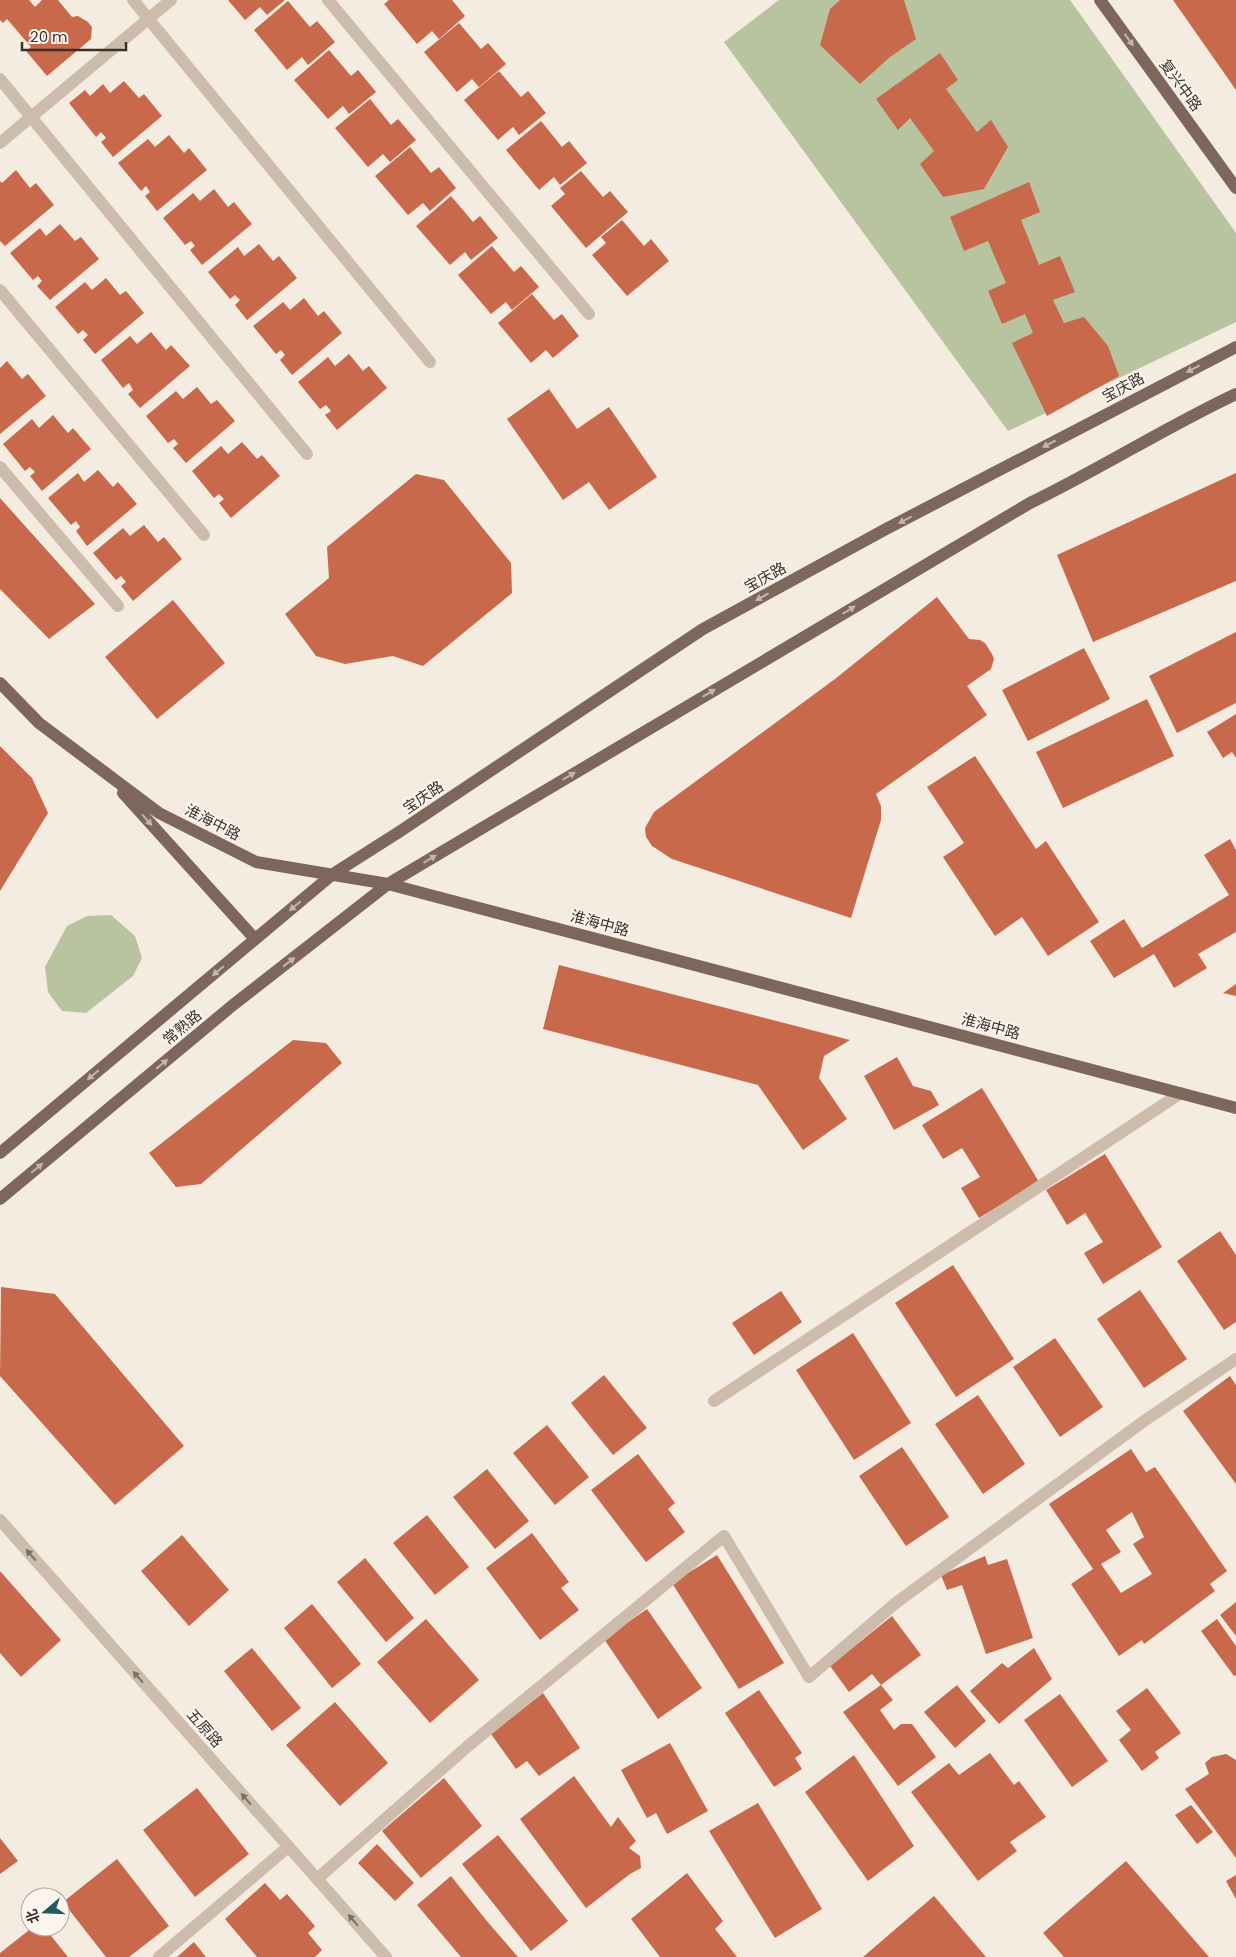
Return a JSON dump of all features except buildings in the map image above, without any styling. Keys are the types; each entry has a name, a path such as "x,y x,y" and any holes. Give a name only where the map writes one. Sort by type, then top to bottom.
{"main road":[{"name":"复兴中路","path":"1100,0 1236,188"},
{"name":"宝庆路","path":"333,874 703,629 886,530 1236,347"},
{"path":"388,884 1030,503 1075,481 1206,408 1236,394"},
{"name":"淮海中路","path":"0,684 39,723 158,813 256,862 388,884 1236,1108"},
{"path":"103,771 255,939"},
{"name":"常熟路","path":"0,1153 333,874"},
{"name":"常熟路","path":"0,1199 233,1006 388,884"}],"street":[{"path":"133,0 430,362"},
{"path":"0,142 172,0"},
{"path":"328,0 589,314"},
{"path":"0,79 307,454"},
{"path":"0,290 204,535"},
{"path":"0,467 118,606"},
{"path":"714,1401 1181,1093"},
{"path":"316,1879 468,1746 724,1536 809,1677 913,1591 1144,1421 1236,1359"},
{"name":"五原路","path":"0,1520 386,1957"},
{"path":"159,1957 288,1847"}],"green space":[{"path":"779,0 1070,0 1236,233 1236,322 1008,431 724,42"},
{"path":"111,915 135,936 142,958 133,976 86,1013 62,1011 48,992 45,967 67,926 87,916"}]}
